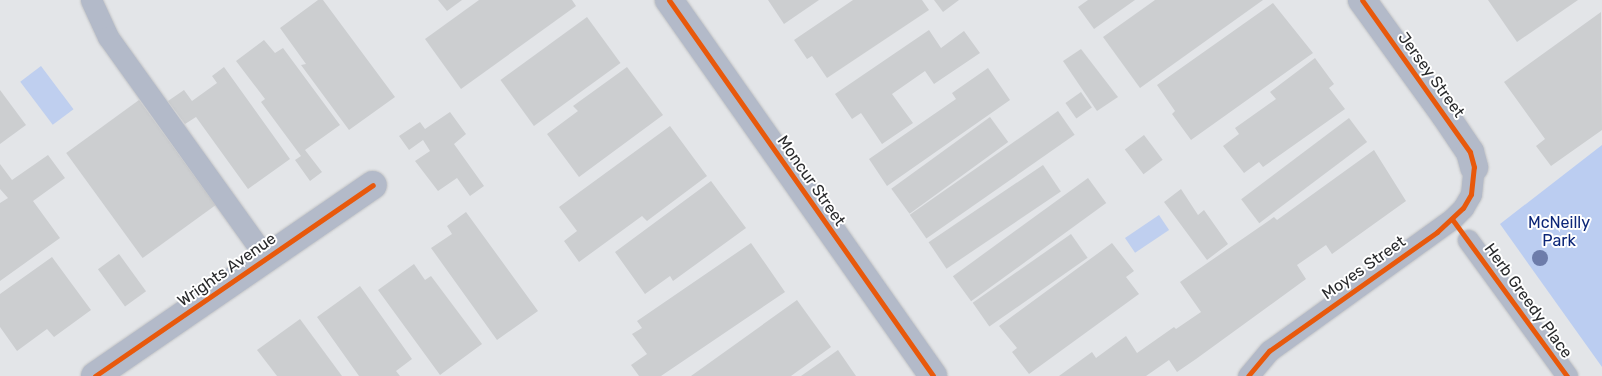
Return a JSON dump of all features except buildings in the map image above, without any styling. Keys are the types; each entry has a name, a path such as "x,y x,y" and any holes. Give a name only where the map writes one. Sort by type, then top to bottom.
{"street":[{"name":"Moncur Street","path":"669,0 933,376"},
{"name":"Jersey Street","path":"1362,0 1470,152 1474,167"},
{"name":"Wrights Avenue","path":"95,376 373,185"}],"lane":[{"path":"91,0 108,37 266,258"},
{"name":"Moyes Street","path":"1248,376 1269,351 1452,219 1463,208 1471,194 1474,167"},
{"name":"Herb Greedy Place","path":"1468,240 1567,376"}],"green space":[{"name":"McNeilly Park","path":"1602,145 1602,367 1500,224"}],"shaded area":[{"path":"41,66 73,109 53,125 20,82"},
{"path":"1159,215 1169,230 1135,253 1125,238"}],"cycle path":[{"path":"669,0 933,376"},
{"path":"1248,376 1269,351 1437,232 1463,208 1471,194 1474,167 1470,152 1362,0"},
{"path":"95,376 373,185"},
{"path":"1452,219 1567,376"}]}
